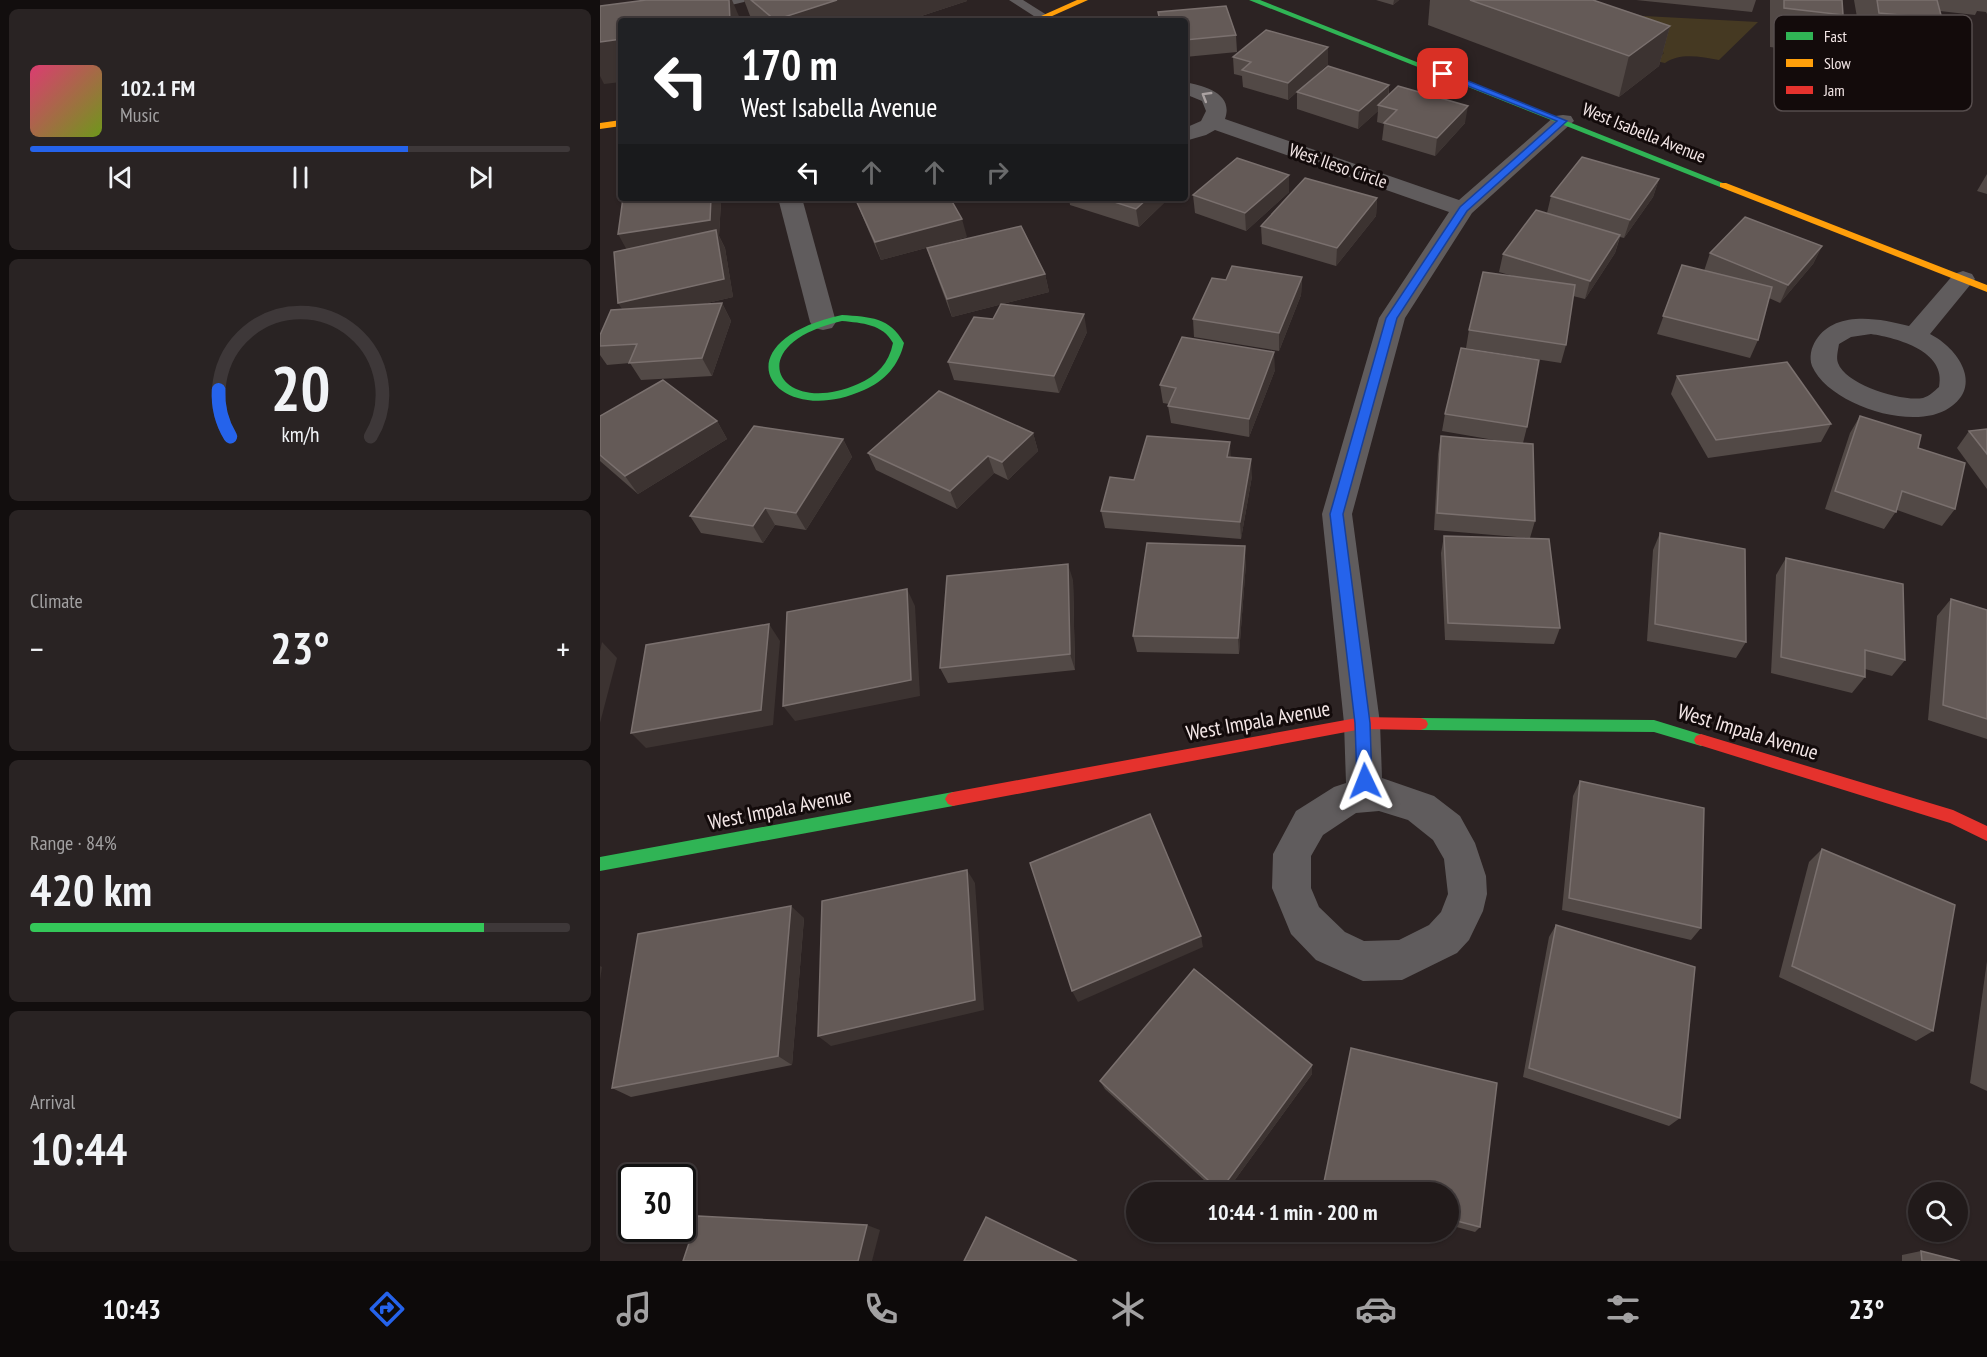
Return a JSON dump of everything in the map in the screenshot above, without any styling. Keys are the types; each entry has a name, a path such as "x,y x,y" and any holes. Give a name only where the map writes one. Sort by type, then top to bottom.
{"street":[{"path":"1041,18 1084,0"},
{"name":"West Isabella Avenue","path":"1253,0 1987,289"},
{"path":"1188,89 1205,94 1214,100 1218,107 1218,115 1213,122 1204,129 1188,134"},
{"path":"1365,796 1362,723 1337,514 1392,318 1463,209 1563,121"},
{"name":"West Ileso Circle","path":"1213,122 1463,209"},
{"path":"600,126 618,123"},
{"path":"791,201 823,322"},
{"path":"1914,336 1963,279"},
{"path":"842,318 861,318 890,328 898,338 900,350 896,362 886,374 871,385 853,393 814,398 784,389 776,380 772,370 774,358 792,336 823,322 842,318"},
{"name":"West Impala Avenue","path":"600,864 1362,723 1654,726 1953,817 1987,834"},
{"path":"1379,794 1408,801 1434,816 1453,835 1465,859 1468,886 1463,911 1449,934 1427,951 1401,962 1371,963 1343,955 1318,939 1299,914 1290,885 1291,856 1304,830 1324,810 1350,798 1365,796 1379,794"}],"lane":[{"path":"695,9 740,0"},
{"path":"1014,0 1038,18"}],"shaded area":[{"path":"1606,14 1758,22 1719,60 1684,56 1665,63 1655,61 1664,53"}],"building":[{"path":"646,0 729,0 730,18 618,18 618,39 600,42 600,6"},
{"path":"751,0 837,0 781,18 773,18"},
{"path":"1470,0 1593,0 1670,26 1629,56"},
{"path":"1784,0 1842,0 1843,15 1784,8"},
{"path":"1877,0 1937,0 1941,15 1900,15 1879,13"},
{"path":"1226,6 1236,35 1188,40 1188,18 1159,18 1158,12"},
{"path":"1266,30 1328,47 1288,83 1242,70 1251,62 1233,57"},
{"path":"1328,66 1389,85 1359,111 1297,92"},
{"path":"1398,86 1468,106 1437,138 1384,123 1397,110 1378,105"},
{"path":"1582,157 1659,179 1630,220 1551,196"},
{"path":"1237,158 1289,175 1245,213 1193,195"},
{"path":"1305,178 1377,198 1337,248 1261,226"},
{"path":"623,201 711,201 710,220 618,234"},
{"path":"856,201 952,201 962,219 875,242"},
{"path":"1111,201 1145,201 1136,209"},
{"path":"1536,210 1620,235 1590,281 1503,254"},
{"path":"1745,217 1822,246 1788,285 1710,253"},
{"path":"1021,226 1045,274 947,299 927,248"},
{"path":"716,230 724,279 618,303 614,252"},
{"path":"1682,265 1772,287 1758,340 1663,316"},
{"path":"1232,266 1302,277 1279,333 1193,319 1212,278 1226,280"},
{"path":"1483,272 1575,285 1566,345 1469,330"},
{"path":"722,303 702,358 629,363 637,344 600,346 600,335 611,310"},
{"path":"1001,304 1084,314 1054,376 948,362 974,317 993,319"},
{"path":"1182,337 1274,352 1249,419 1168,406 1176,388 1160,385"},
{"path":"1461,348 1539,360 1527,427 1445,414"},
{"path":"1787,362 1831,424 1716,440 1677,376"},
{"path":"663,380 717,421 625,476 600,455 600,416"},
{"path":"939,391 1033,433 1002,462 988,456 950,491 868,453"},
{"path":"1860,416 1921,435 1918,448 1965,463 1955,509 1902,491 1896,512 1835,491"},
{"path":"754,426 843,439 796,513 765,508 753,526 690,516"},
{"path":"1987,429 1987,454 1969,431"},
{"path":"1147,436 1230,442 1227,457 1251,459 1240,522 1101,511 1110,477 1134,480"},
{"path":"1441,436 1533,444 1535,521 1437,513"},
{"path":"1660,533 1745,549 1746,642 1655,624"},
{"path":"1444,536 1549,539 1560,628 1448,623"},
{"path":"1147,543 1245,546 1238,638 1133,636"},
{"path":"1786,558 1903,584 1905,660 1865,650 1865,677 1781,657"},
{"path":"1068,564 1070,654 940,668 947,576"},
{"path":"907,589 911,680 783,706 787,612"},
{"path":"1951,599 1987,610 1987,719 1943,705"},
{"path":"769,624 761,710 631,733 646,645"},
{"path":"1580,781 1704,808 1701,928 1569,898"},
{"path":"1150,814 1201,936 1072,991 1030,863"},
{"path":"1822,849 1955,905 1933,1031 1792,966"},
{"path":"967,870 975,1000 818,1036 822,901"},
{"path":"791,906 778,1056 612,1088 638,934"},
{"path":"1556,925 1695,967 1680,1118 1529,1068"},
{"path":"1194,969 1312,1065 1227,1182 1210,1182 1100,1081"},
{"path":"1351,1048 1497,1083 1480,1227 1459,1222 1459,1182 1324,1182"},
{"path":"698,1216 867,1225 858,1261 683,1261 689,1242 696,1242"},
{"path":"986,1217 1077,1261 964,1261"},
{"path":"1921,1251 1960,1261 1922,1261"}],"traffic: fast":[{"path":"1253,0 1723,185"},
{"path":"842,318 874,322 892,331 898,343 895,357 884,372 868,384 847,393 825,397 802,395 781,384 776,377 773,365 775,354 783,344 806,329 842,318"},
{"path":"1421,724 1654,726 1701,740"},
{"path":"600,864 953,799"}],"traffic: slow":[{"path":"1041,18 1084,0"},
{"path":"600,126 618,123"},
{"path":"1723,185 1987,289"}],"traffic: jam":[{"path":"953,799 1362,723 1421,724"},
{"path":"1701,740 1953,817 1987,834"}],"route":[{"path":"1365,781 1362,723 1337,514 1392,318 1463,209 1563,121 1443,74"}]}
